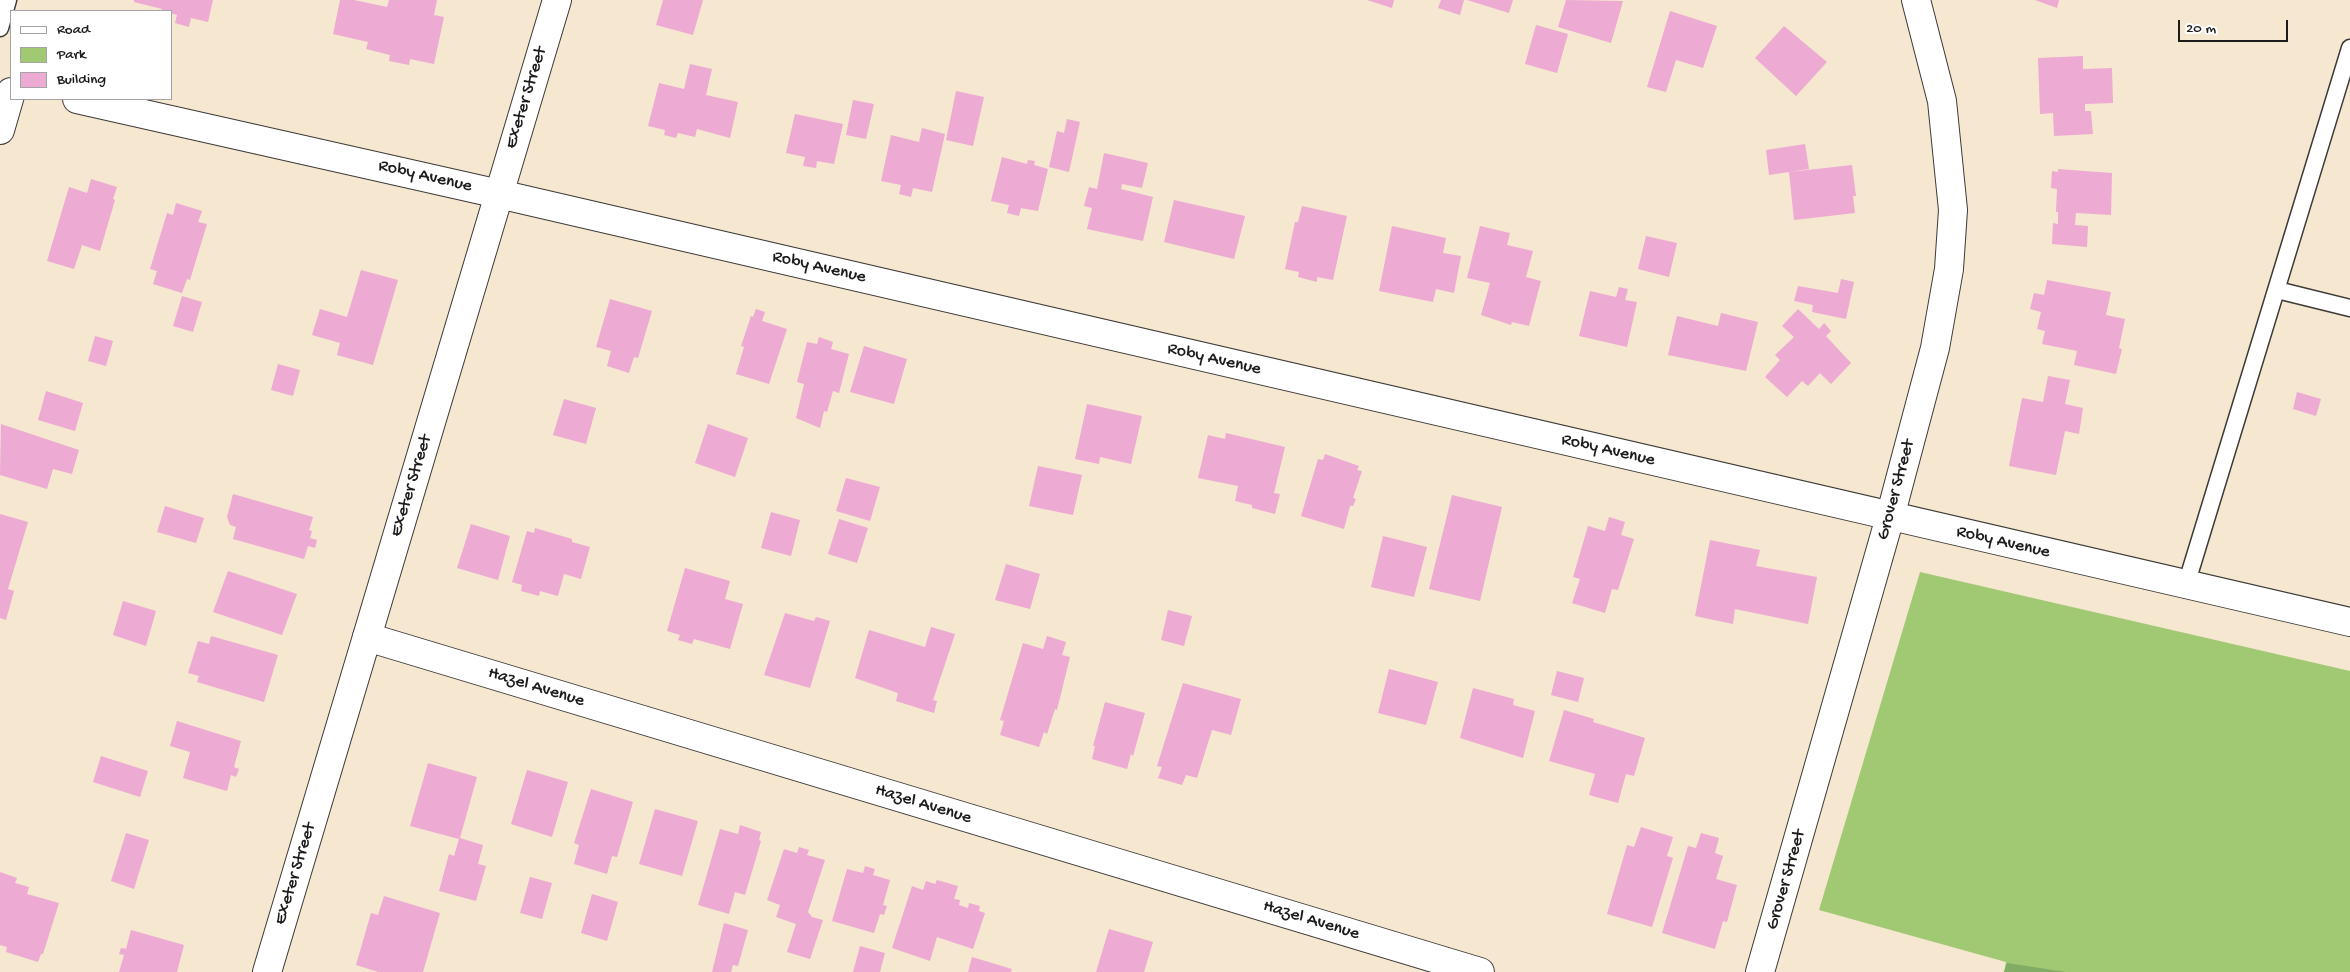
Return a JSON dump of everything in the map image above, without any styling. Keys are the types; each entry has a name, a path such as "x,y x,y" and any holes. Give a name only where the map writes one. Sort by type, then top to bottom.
{"street":[{"name":"Exeter Street","path":"267,972 557,0"},
{"name":"Grover Street","path":"1760,972 1890,517 1935,348 1949,269 1953,210 1942,101 1916,0"},
{"path":"0,130 10,95"},
{"name":"Roby Avenue","path":"81,100 499,194 2350,622"},
{"name":"Hazel Avenue","path":"366,637 1480,972"}],"lane":[{"path":"0,28 8,0"},
{"path":"2186,584 2350,48"},
{"path":"2277,290 2350,308"}],"green space":[{"path":"1920,572 2350,671 2350,972 2004,972 2006,962 1819,910"},
{"path":"2007,963 2066,972 2004,972"}],"building":[{"path":"134,0 213,0 208,22 191,18 189,27 175,23 177,15 172,13 172,10 162,10 134,2"},
{"path":"340,0 354,0 387,7 389,0 437,0 434,15 444,17 434,64 410,59 409,65 389,61 390,55 366,49 368,42 333,34"},
{"path":"663,0 703,0 693,35 656,25"},
{"path":"1367,0 1394,0 1392,8"},
{"path":"1441,0 1464,0 1460,15 1438,8"},
{"path":"1467,0 1513,0 1509,13"},
{"path":"1566,0 1623,1 1611,43 1558,27"},
{"path":"2035,0 2059,0 2057,8"},
{"path":"1670,11 1717,26 1703,68 1676,60 1666,92 1647,87"},
{"path":"1536,25 1568,34 1557,73 1525,64"},
{"path":"1784,26 1827,62 1796,96 1755,58"},
{"path":"2083,56 2083,69 2112,68 2113,103 2085,104 2085,111 2091,111 2093,134 2054,136 2053,113 2040,114 2038,58"},
{"path":"690,64 712,69 706,95 738,102 730,138 697,129 695,137 678,133 676,138 664,135 665,130 648,126 659,83 684,89"},
{"path":"956,91 984,97 973,146 946,140"},
{"path":"853,100 874,104 866,139 846,135"},
{"path":"795,114 843,124 834,164 817,161 816,168 803,166 805,157 786,153"},
{"path":"1067,119 1080,122 1069,172 1049,167 1057,131 1064,133"},
{"path":"922,128 945,134 932,192 913,188 911,197 899,194 901,185 881,181 891,135 919,142"},
{"path":"1805,144 1809,169 1769,175 1766,150"},
{"path":"1104,153 1148,163 1142,188 1122,184 1121,189 1153,197 1143,241 1087,229 1092,208 1084,206 1089,187 1097,189"},
{"path":"1002,157 1027,164 1028,160 1035,161 1034,165 1048,169 1038,211 1021,208 1019,216 1007,213 1009,205 991,201"},
{"path":"1852,165 1856,196 1853,196 1855,213 1794,220 1789,172"},
{"path":"2058,169 2112,173 2111,215 2076,213 2075,225 2088,226 2087,247 2052,244 2053,223 2058,224 2058,212 2056,212 2057,189 2051,188 2052,171 2058,172"},
{"path":"91,179 117,187 100,251 82,245 74,269 47,261 69,187 87,193"},
{"path":"1174,200 1245,216 1234,259 1164,242"},
{"path":"176,203 202,211 198,222 207,224 190,280 187,279 182,293 153,284 157,271 150,269 167,213 173,215"},
{"path":"1302,206 1347,216 1333,280 1317,277 1317,282 1298,277 1299,272 1285,269 1295,222 1298,222"},
{"path":"1392,226 1446,238 1443,253 1461,256 1454,293 1436,289 1433,302 1379,291"},
{"path":"1480,226 1510,233 1507,245 1533,251 1526,277 1541,281 1529,326 1512,322 1511,325 1481,315 1490,283 1467,278"},
{"path":"1646,236 1677,243 1669,277 1638,269"},
{"path":"361,270 398,280 373,365 337,355 340,343 312,335 320,309 347,317"},
{"path":"1841,279 1854,282 1846,319 1812,312 1813,305 1794,301 1798,286 1838,293"},
{"path":"2047,280 2111,292 2106,315 2125,319 2119,348 2122,349 2116,374 2074,365 2077,351 2042,344 2045,331 2037,329 2041,312 2030,309 2034,293 2044,295"},
{"path":"1619,287 1628,289 1625,300 1637,302 1627,347 1579,336 1590,291 1616,297"},
{"path":"182,296 202,302 193,332 173,326"},
{"path":"610,299 652,311 638,358 634,357 629,373 607,366 611,351 596,347"},
{"path":"756,309 765,312 762,321 787,329 769,384 736,374 744,347 741,346 751,316 753,317"},
{"path":"1798,309 1819,329 1824,323 1831,331 1826,336 1851,363 1831,384 1820,373 1808,386 1802,381 1787,397 1765,377 1780,360 1775,355 1794,337 1782,326"},
{"path":"1721,313 1758,322 1746,371 1668,355 1677,316 1718,326"},
{"path":"95,336 113,341 106,366 88,361"},
{"path":"819,337 833,342 831,349 849,354 839,393 833,391 827,412 824,411 820,428 796,418 804,384 797,382 807,342 817,344"},
{"path":"864,346 907,359 894,404 850,392"},
{"path":"278,364 300,370 293,396 271,390"},
{"path":"2048,376 2070,380 2065,404 2083,408 2079,434 2065,431 2056,475 2009,466 2022,398 2043,402"},
{"path":"46,391 83,403 75,431 38,420"},
{"path":"2297,392 2321,399 2316,416 2293,409"},
{"path":"564,399 596,408 586,444 553,435"},
{"path":"1087,404 1142,416 1131,464 1100,457 1099,464 1075,459"},
{"path":"1,424 79,450 72,474 53,469 47,489 0,475"},
{"path":"708,424 748,438 735,477 695,463"},
{"path":"1226,433 1285,447 1274,493 1280,494 1275,514 1235,501 1238,486 1198,478 1208,435 1225,439"},
{"path":"1325,454 1359,466 1357,470 1362,471 1353,498 1356,499 1353,506 1350,506 1344,529 1301,516 1318,459 1323,460"},
{"path":"1038,466 1082,475 1073,515 1029,506"},
{"path":"846,478 880,487 870,521 836,511"},
{"path":"233,494 313,517 309,530 312,531 310,538 317,540 315,548 308,546 304,559 233,539 236,527 230,525 227,517"},
{"path":"1452,495 1502,507 1480,601 1429,589"},
{"path":"165,506 204,518 196,543 157,532"},
{"path":"771,512 800,520 791,556 761,548"},
{"path":"0,514 28,522 8,589 14,591 6,620 0,618"},
{"path":"1609,517 1625,522 1621,535 1634,539 1618,590 1612,589 1605,613 1572,603 1580,579 1573,577 1588,526 1605,531"},
{"path":"839,519 868,528 857,563 828,554"},
{"path":"471,524 510,536 498,580 457,568"},
{"path":"535,528 572,539 572,542 590,547 581,579 564,574 558,596 540,591 539,596 521,591 522,585 512,582 527,531 534,533"},
{"path":"1383,536 1427,547 1414,597 1371,587"},
{"path":"1710,540 1760,550 1756,566 1817,577 1808,624 1735,609 1733,624 1695,616"},
{"path":"1006,564 1040,574 1030,609 995,600"},
{"path":"685,568 730,581 725,599 743,604 730,649 694,639 692,644 678,640 680,635 667,631"},
{"path":"228,571 297,594 282,635 213,612"},
{"path":"123,601 156,611 146,646 113,635"},
{"path":"1168,610 1192,616 1184,646 1161,640"},
{"path":"785,613 814,621 816,617 830,621 810,688 764,675"},
{"path":"931,627 955,634 933,700 937,701 934,713 896,701 898,693 855,678 869,630 925,647"},
{"path":"211,636 278,655 264,702 197,682 199,676 188,673 198,641 209,644"},
{"path":"1047,636 1066,642 1062,655 1070,657 1057,710 1055,709 1047,734 1044,732 1039,747 1000,735 1004,721 1000,720 1023,643 1043,649"},
{"path":"1389,669 1438,682 1426,725 1378,713"},
{"path":"1557,671 1584,678 1578,702 1551,695"},
{"path":"1183,683 1241,699 1231,735 1212,730 1197,778 1186,775 1182,785 1158,778 1162,767 1157,766"},
{"path":"1473,688 1514,699 1513,705 1535,711 1523,758 1460,738"},
{"path":"1105,702 1145,713 1133,756 1131,754 1127,769 1092,759 1095,746 1093,746"},
{"path":"1564,710 1594,719 1593,722 1645,738 1634,776 1626,774 1618,803 1589,795 1595,774 1549,761"},
{"path":"177,721 241,741 234,767 239,769 236,777 231,775 227,791 183,778 190,752 170,746"},
{"path":"101,756 148,771 140,797 93,782"},
{"path":"428,763 477,777 460,838 483,845 478,864 486,866 476,901 439,891 449,854 454,856 459,839 410,826"},
{"path":"527,770 568,782 552,837 511,824"},
{"path":"591,789 633,802 617,857 612,856 607,874 574,864 579,845 574,843"},
{"path":"655,809 698,821 682,876 639,864"},
{"path":"740,825 761,832 759,840 761,841 745,895 735,892 729,914 698,905 720,829 738,834"},
{"path":"1641,827 1673,837 1667,856 1673,858 1652,927 1607,914 1627,845 1634,847"},
{"path":"126,833 149,840 134,889 111,881"},
{"path":"1701,833 1719,838 1715,853 1723,856 1716,879 1737,885 1727,922 1723,921 1715,949 1662,933 1688,846 1696,848"},
{"path":"799,847 809,850 807,855 825,860 808,912 812,917 823,920 810,959 787,952 796,924 776,917 780,905 767,900 784,849 797,853"},
{"path":"865,866 875,869 873,875 890,880 883,905 887,906 884,915 880,914 874,933 832,921 847,869 863,873"},
{"path":"0,872 17,878 15,883 29,887 27,894 59,903 43,954 41,954 38,962 6,952 7,947 0,945"},
{"path":"530,877 552,883 542,919 520,913"},
{"path":"937,880 958,886 954,899 960,900 959,905 968,908 969,903 980,906 979,911 985,913 973,949 937,937 930,961 892,948 912,886 923,890 926,881 935,884"},
{"path":"592,894 618,902 607,941 581,933"},
{"path":"384,896 440,913 423,972 378,972 356,965 371,913 378,915"},
{"path":"724,923 748,930 738,966 733,965 731,972 712,972"},
{"path":"1109,929 1153,942 1144,972 1096,972"},
{"path":"131,930 184,945 177,972 119,972 124,955 119,954 121,948 126,949"},
{"path":"860,946 885,953 880,972 853,972"},
{"path":"972,957 1012,969 1011,972 968,972"}]}
